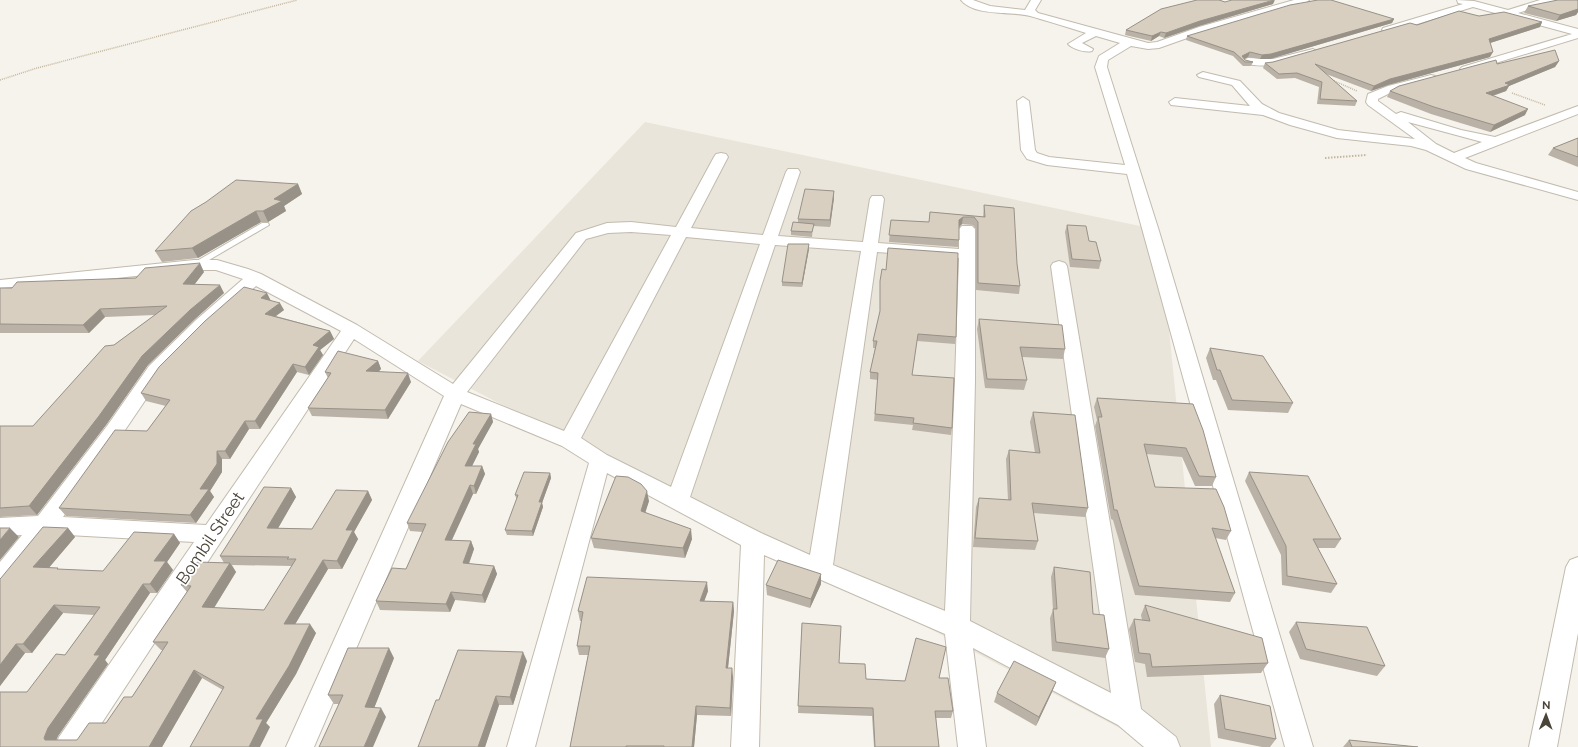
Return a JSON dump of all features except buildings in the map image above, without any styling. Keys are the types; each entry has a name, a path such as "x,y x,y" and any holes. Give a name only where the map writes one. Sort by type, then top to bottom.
{"street":[{"path":"966,0 973,5 990,9 1032,13 1046,20 1148,46 1159,46 1204,28 1304,0"},
{"path":"1032,13 1030,7 1036,0"},
{"path":"1458,0 1578,32"},
{"path":"1507,14 1550,0"},
{"path":"1377,33 1474,4"},
{"path":"1088,49 1073,44 1094,33"},
{"path":"1431,147 1418,135 1379,109 1372,102 1372,97 1392,88 1450,74 1578,35"},
{"path":"1129,42 1103,58 1100,67 1113,103 1155,246 1298,747"},
{"path":"1248,61 1260,64 1271,63 1324,48"},
{"path":"1203,75 1236,83 1250,100 1264,110 1294,122 1337,134 1411,142 1431,147 1471,166 1578,196"},
{"path":"1023,101 1028,150 1032,156 1047,161 1132,170"},
{"path":"1175,102 1264,110"},
{"path":"1379,109 1450,131 1494,141"},
{"path":"1452,158 1578,110"},
{"path":"569,441 721,157"},
{"path":"677,501 793,172"},
{"path":"820,570 877,199"},
{"path":"300,747 455,394 581,236 607,228 631,227 770,240 966,254"},
{"path":"967,229 965,380 957,627 972,747"},
{"path":"0,285 194,265 217,265 242,272 351,329 409,367 455,394 569,441 600,460 753,540 820,570 957,627 1128,716 1166,747"},
{"path":"1059,266 1128,716"},
{"path":"0,579 44,525 114,431 156,370 186,339 255,278"},
{"name":"Bombil Street","path":"69,747 351,329"},
{"path":"521,747 600,460"},
{"path":"0,527 44,525 212,534"},
{"path":"745,747 753,540"},
{"path":"1543,747 1578,567"}],"lane":[{"path":"194,265 265,225"}],"path":[{"path":"0,80 38,68 296,0"},
{"path":"1327,77 1346,87 1372,97"},
{"path":"1512,93 1527,98"}],"shaded area":[{"path":"645,122 1159,230 1211,747 1156,747 418,361"}]}
